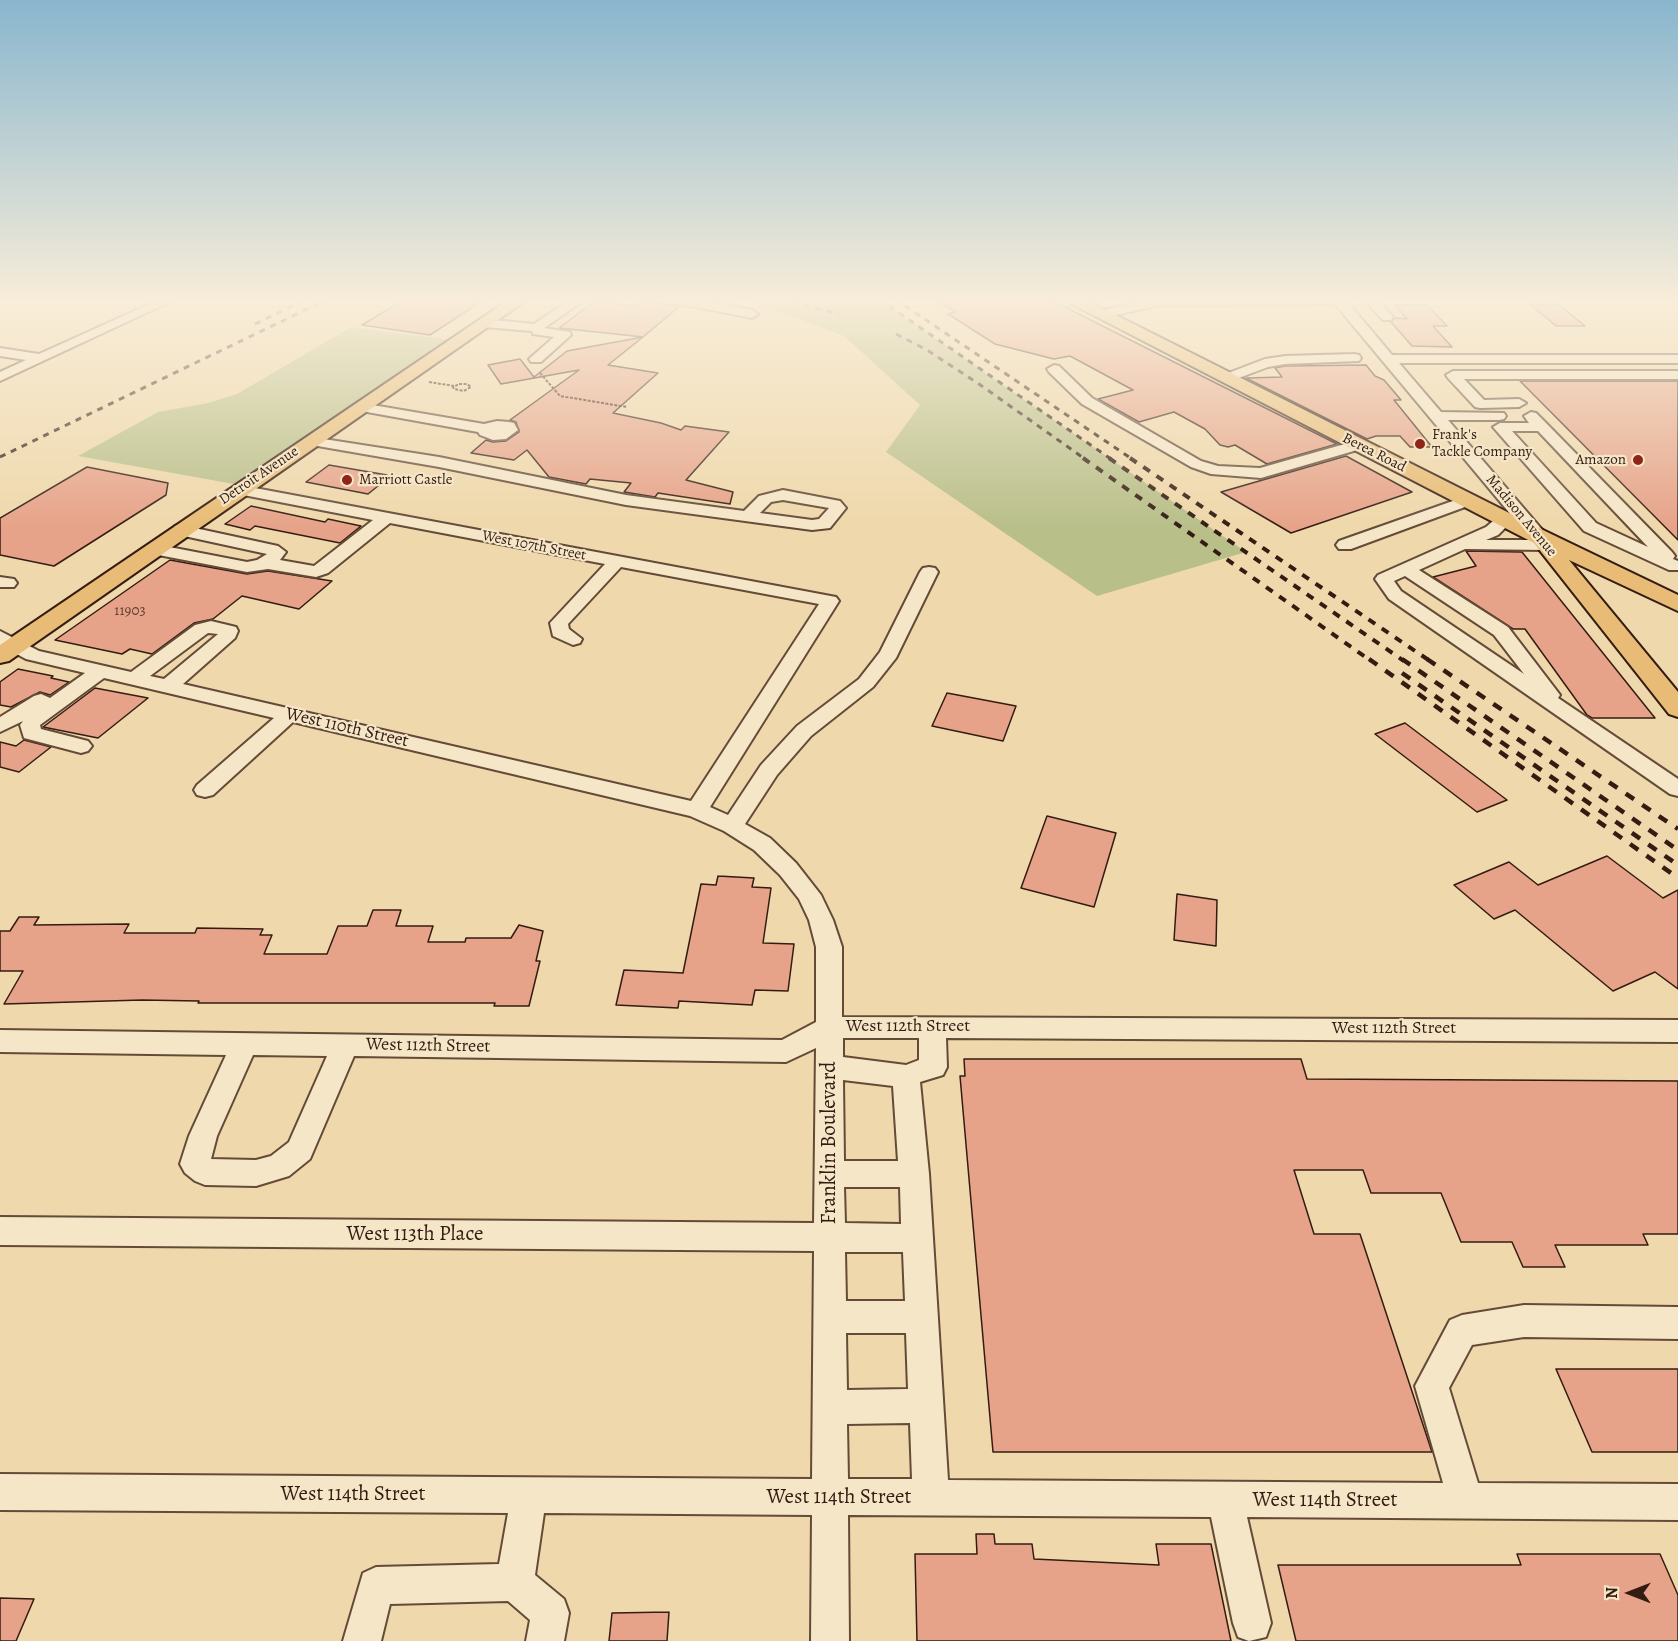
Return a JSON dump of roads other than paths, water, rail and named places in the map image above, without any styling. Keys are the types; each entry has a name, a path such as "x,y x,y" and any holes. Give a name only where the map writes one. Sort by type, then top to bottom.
{"main road":[{"name":"Detroit Avenue","path":"5,646 154,549 407,376"},
{"name":"Berea Road","path":"1223,376 1542,541 1678,604"},
{"name":"Madison Avenue","path":"1542,541 1678,709"}],"street":[{"path":"1061,376 1087,401 1196,464 1216,471 1262,473 1359,445"},
{"path":"1228,378 1235,376"},
{"name":"Madison Avenue","path":"1404,376 1542,541"},
{"path":"1454,376 1480,404 1519,403"},
{"path":"1492,376 1519,403 1675,566 1590,527 1500,427 1536,421"},
{"path":"361,407 487,429"},
{"path":"1437,416 1536,421"},
{"path":"310,441 440,462 626,500 748,516"},
{"name":"West 107th Street","path":"238,490 830,601 697,810"},
{"path":"1345,545 1467,501"},
{"path":"265,563 316,572 386,518"},
{"path":"1505,520 1491,531 1384,579 1395,595 1678,789"},
{"path":"154,549 247,567 265,563 277,555 277,552 181,530"},
{"path":"1458,545 1542,541"},
{"path":"573,639 560,632 559,623 617,561"},
{"path":"1406,569 1501,631 1562,711"},
{"path":"732,826 769,770 804,731 866,683 889,654 929,572"},
{"path":"134,679 202,629 211,627 229,631 226,638 167,687"},
{"name":"West 110th Street","path":"5,646 94,670 697,810"},
{"path":"0,726 94,670"},
{"path":"81,746 32,733 30,725 35,718 94,670"},
{"path":"205,790 289,715"},
{"name":"Franklin Boulevard","path":"697,810 732,826 762,844 788,869 809,895 821,920 829,947 830,1641"},
{"name":"West 112th Street","path":"0,1041 786,1051 830,1027 1678,1031"},
{"path":"830,1067 906,1076 933,1067 932,1027"},
{"path":"243,1044 203,1136 195,1164 205,1172 256,1173 279,1167 300,1150 345,1045"},
{"path":"906,1076 914,1174 931,1499"},
{"path":"830,1174 914,1174"},
{"name":"West 113th Place","path":"0,1231 917,1238"},
{"path":"829,1317 921,1317"},
{"path":"1466,1501 1432,1386 1462,1330 1524,1321 1678,1323"},
{"path":"829,1407 927,1406"},
{"name":"West 114th Street","path":"0,1492 1678,1502"},
{"path":"515,1582 529,1496"},
{"path":"1225,1500 1252,1623"},
{"path":"362,1641 376,1586 515,1582 550,1613 545,1641"}],"railway":[{"path":"0,457 169,376"},
{"path":"966,376 1085,459"},
{"path":"990,376 1111,459"},
{"path":"1008,376 1132,459"},
{"path":"1083,458 1371,661"},
{"path":"1109,458 1404,661"},
{"path":"1130,458 1430,661"},
{"path":"1369,659 1678,878"},
{"path":"1402,659 1678,850"},
{"path":"1427,659 1678,829"},
{"path":"1402,673 1678,865"}],"place":[{"name":"Frank's Tackle Company","path":"1420,444"},
{"name":"Amazon","path":"1638,460"},
{"name":"Marriott Castle","path":"347,480"}]}
